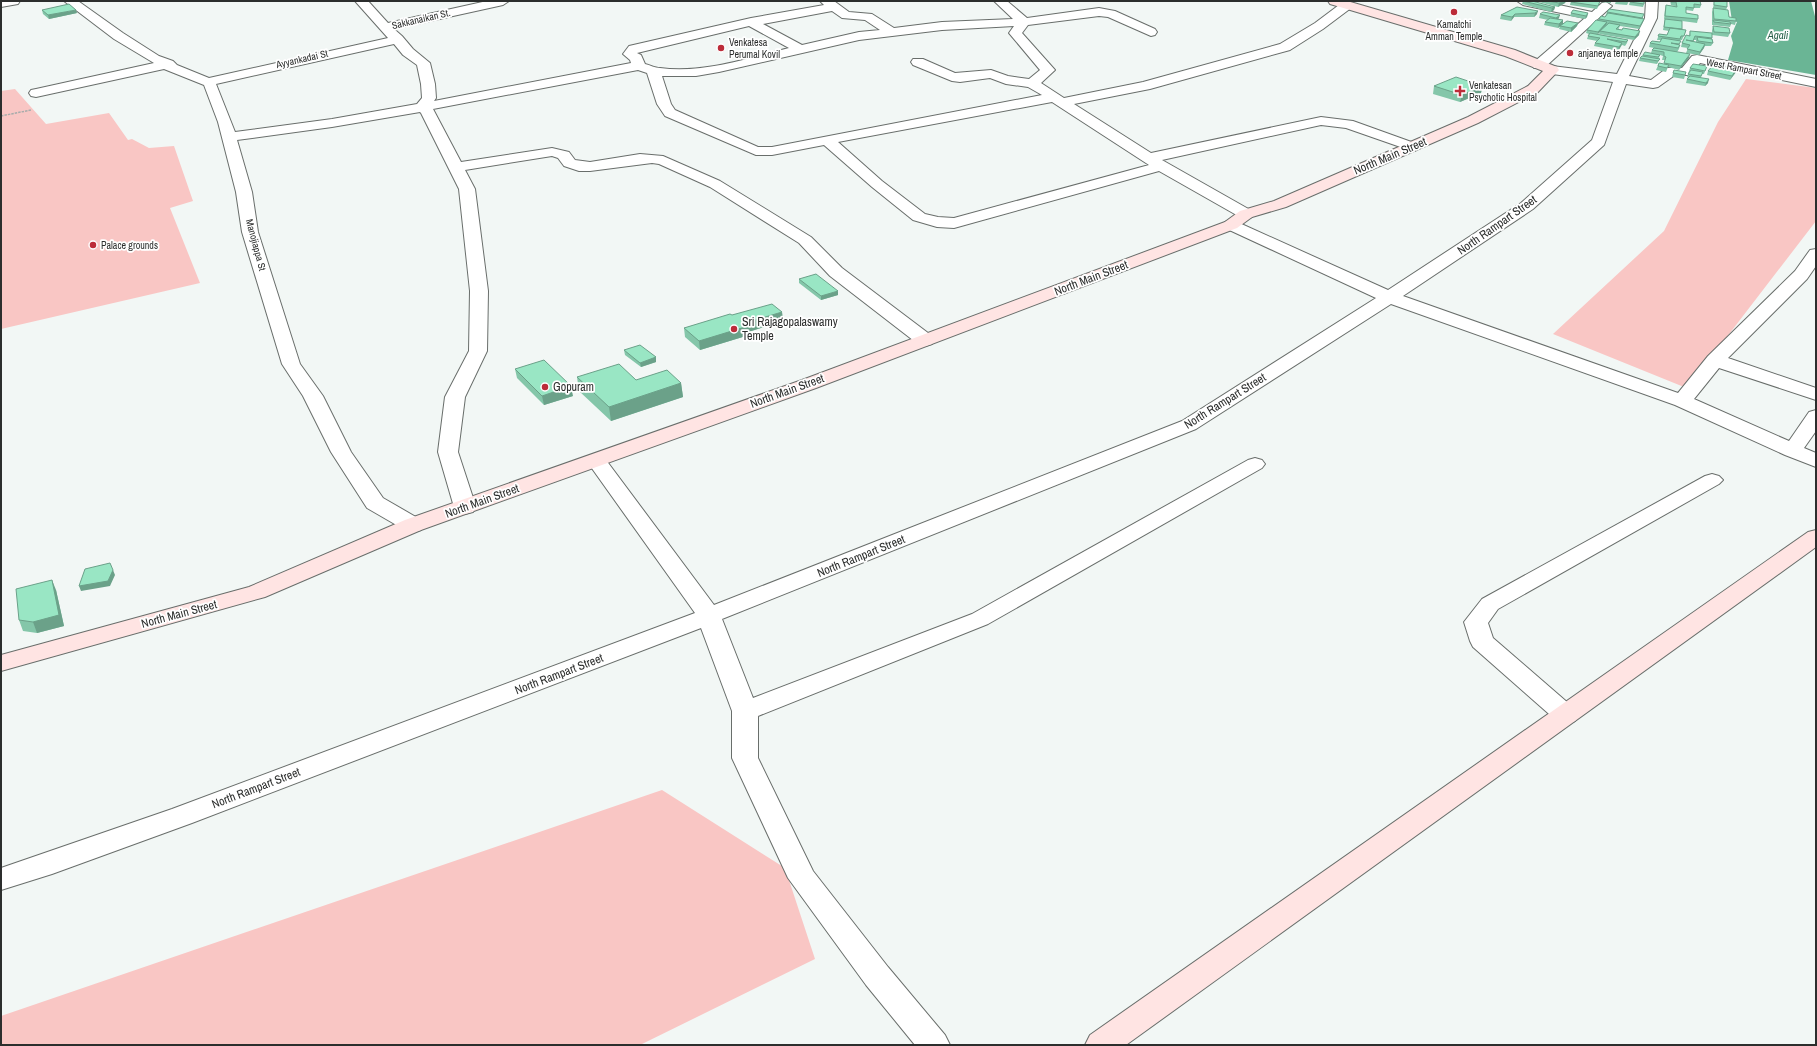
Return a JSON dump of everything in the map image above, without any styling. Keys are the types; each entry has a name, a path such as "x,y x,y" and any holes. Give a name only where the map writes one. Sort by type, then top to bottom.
{"street":[{"path":"1,3 14,1"},
{"path":"70,1 127,42 190,76 207,82"},
{"path":"361,1 408,52 423,63 428,84 429,98 426,109 468,189 479,291 478,351 455,397 448,452 465,507"},
{"name":"Sakkanaikan St.","path":"392,34 503,1"},
{"path":"1000,1 1024,22"},
{"path":"1334,1 1510,54 1545,67 1621,79 1651,18 1652,1"},
{"path":"1524,1 1594,16"},
{"path":"639,66 636,58 630,54 634,48 830,4 846,15 868,17 892,32"},
{"path":"654,73 664,104 670,113 756,151 772,151 1060,99 1145,86 1286,47 1319,26 1347,5"},
{"path":"1545,67 1594,16 1606,6"},
{"path":"229,137 426,109 555,80 639,66 654,73 682,74 709,70 859,36 942,26 1024,22 1099,12 1111,14 1151,32"},
{"path":"751,22 800,49"},
{"path":"1024,22 1015,33 1048,70 1032,83"},
{"name":"Ayyankadai St","path":"207,82 392,34"},
{"name":"West Rampart Street","path":"1621,79 1653,84 1672,72 1684,72 1697,59 1816,83"},
{"path":"918,62 952,77 960,78 991,74 1006,80 1032,83 1060,99 1155,162 1246,214"},
{"path":"36,93 168,64"},
{"name":"North Main Street","path":"1,663 257,592 413,525 809,384 1231,225 1246,214 1280,204 1472,120 1533,89 1545,67"},
{"name":"North Rampart Street","path":"1,879 42,866 182,816 709,616 1189,425 1389,297 1527,206 1599,142 1621,79"},
{"name":"Manojiappa St","path":"207,82 209,82 220,109 229,137 244,192 250,232 291,364 313,396 341,452 375,503 413,525"},
{"path":"827,140 877,184 919,216 937,222 954,224 1155,162 1321,121 1348,124 1412,147"},
{"path":"457,167 552,152 564,155 569,163 581,167 643,158 658,158 715,184 805,240 836,272 925,340"},
{"path":"1231,225 1389,297 1682,401 1816,461"},
{"path":"1682,401 1715,360 1808,278 1816,254"},
{"path":"1715,360 1816,394"},
{"path":"1792,451 1816,416"},
{"path":"596,460 709,616 745,710 745,758 802,878 876,976 934,1045"},
{"path":"745,710 980,619 1255,464"},
{"path":"1566,715 1482,641 1476,622 1490,604 1712,480"},
{"path":"1101,1045 1816,536"}],"shaded area":[{"path":"1746,79 1816,88 1816,221 1700,372 1684,387 1553,334 1664,231 1718,122"},
{"name":"Palace grounds","path":"15,89 46,124 109,113 128,140 132,139 149,148 174,146 193,201 170,208 200,283 1,329 1,91"},
{"path":"662,790 785,868 815,959 640,1045 1,1045 1,1016"}],"water":[{"name":"Agali","path":"1729,1 1811,1 1816,20 1816,75 1728,60 1733,43 1731,36 1737,22 1732,21"}],"building":[{"path":"1523,1 1532,1 1555,7 1552,8"},
{"path":"1548,1 1563,1 1559,3"},
{"path":"1571,1 1600,1 1598,6"},
{"path":"1644,1 1644,4 1630,2"},
{"path":"1671,1 1700,1 1701,5 1694,4 1694,8 1686,7 1686,13 1698,15 1698,19 1665,16 1666,5 1677,7 1676,2"},
{"path":"1714,1 1727,1 1727,7 1714,5"},
{"path":"69,4 76,10 48,15 42,10"},
{"path":"1517,7 1538,11 1535,13 1515,14 1512,17 1501,15"},
{"path":"1713,8 1728,10 1729,17 1736,18 1736,21 1714,19"},
{"path":"1609,9 1644,14 1642,18 1607,12"},
{"path":"1573,10 1588,13 1586,16 1571,13"},
{"path":"1543,12 1560,15 1556,18 1540,14"},
{"path":"1608,13 1644,19 1640,26 1599,19 1601,16 1605,17"},
{"path":"1550,18 1563,20 1559,24 1545,22"},
{"path":"1665,19 1682,21 1682,29 1664,27"},
{"path":"1596,20 1607,22 1598,32 1587,30"},
{"path":"1713,20 1730,22 1731,24 1714,22"},
{"path":"1567,21 1578,23 1571,28 1560,26"},
{"path":"1609,23 1620,25 1616,29 1622,30 1623,28 1640,31 1635,37 1600,31"},
{"path":"1713,26 1729,28 1730,33 1714,32"},
{"path":"1670,28 1686,30 1684,36 1681,36 1680,39 1658,36 1659,34 1667,35"},
{"path":"1690,31 1712,33 1712,38 1695,36 1693,41 1686,40 1705,44 1700,52 1687,49 1690,45 1682,43 1686,35 1690,36"},
{"path":"1590,33 1628,40 1626,42 1607,39 1622,43 1619,47 1595,43 1600,38 1588,36"},
{"path":"1697,37 1712,39 1713,43 1698,41"},
{"path":"1662,38 1681,41 1679,44 1671,43 1680,45 1678,48 1650,43 1652,41 1660,42"},
{"path":"1654,48 1690,54 1681,66 1664,63 1666,57 1664,56 1664,52 1652,50"},
{"path":"1645,52 1660,55 1658,57 1643,55"},
{"path":"1642,56 1660,59 1658,61 1640,58"},
{"path":"1659,63 1669,65 1667,68 1658,66"},
{"path":"1693,64 1707,66 1705,71 1690,68"},
{"path":"1714,64 1737,68 1732,76 1708,71"},
{"path":"1674,70 1686,72 1685,75 1673,73"},
{"path":"1691,70 1703,72 1701,76 1688,74"},
{"path":"1690,76 1709,79 1706,83 1687,79"},
{"path":"1456,77 1483,86 1462,95 1434,86"},
{"path":"816,274 838,291 821,296 799,279"},
{"path":"772,304 782,312 742,324 745,327 699,341 684,328 730,314 732,315"},
{"path":"640,345 656,357 640,363 624,350"},
{"path":"544,360 571,386 542,396 515,369"},
{"path":"619,364 636,380 667,370 681,383 609,407 577,377"},
{"path":"110,563 113,570 108,581 79,586 85,569"},
{"path":"52,580 59,615 33,622 19,620 16,589"}],"place":[{"name":"Kamatchi Amman Temple","path":"1454,12"},
{"name":"Venkatesa Perumal Kovil","path":"721,48"},
{"name":"anjaneya temple","path":"1570,53"},
{"name":"Venkatesan Psychotic Hospital","path":"1460,91"},
{"name":"Palace grounds","path":"93,245"},
{"name":"Sri Rajagopalaswamy Temple","path":"734,329"},
{"name":"Gopuram","path":"545,387"}]}
